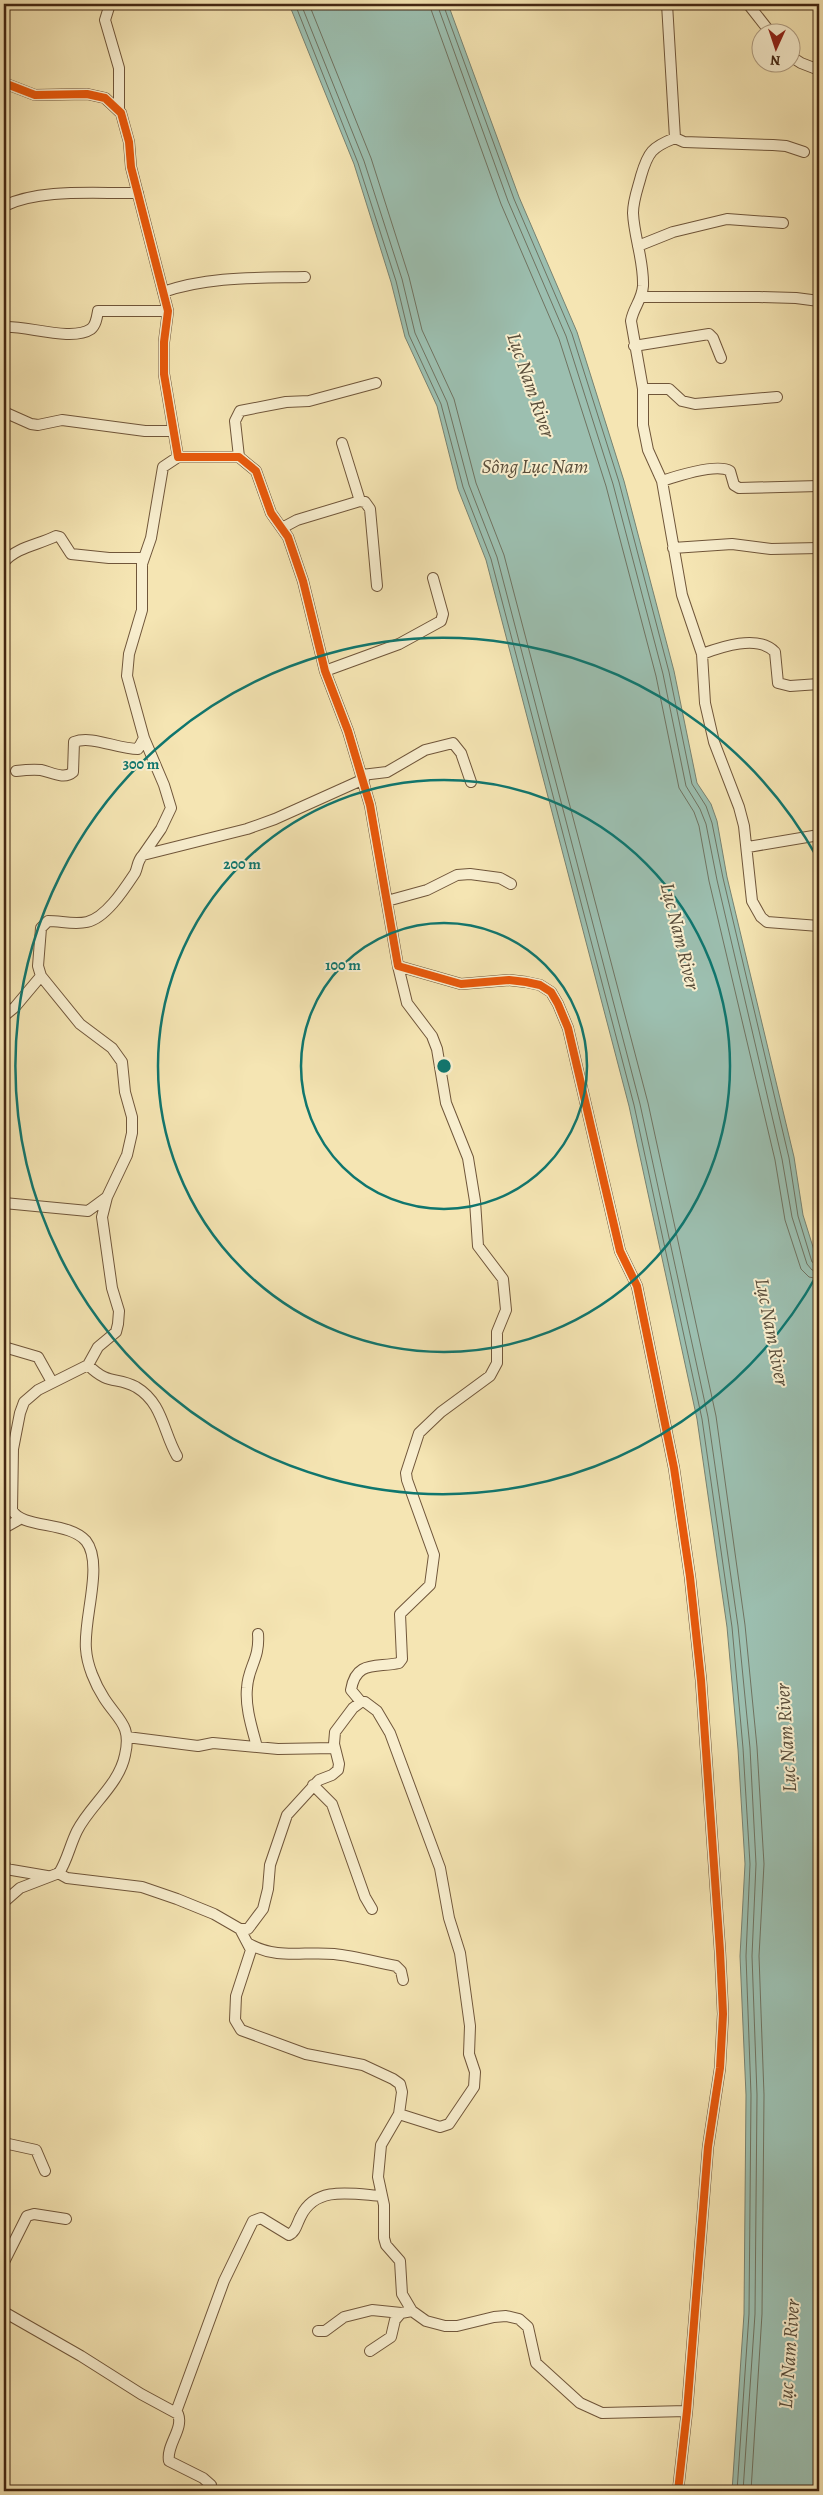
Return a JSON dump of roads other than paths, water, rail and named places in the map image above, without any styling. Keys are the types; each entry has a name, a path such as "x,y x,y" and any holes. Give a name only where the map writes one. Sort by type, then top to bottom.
{"street":[{"path":"110,4 105,20 119,68 119,110 124,121 131,167 168,311 164,342 164,374 178,458"},
{"path":"667,4 673,77 675,138"},
{"path":"748,4 762,22"},
{"path":"800,62 819,70"},
{"path":"4,83 35,96 87,94 105,98 119,110"},
{"path":"804,152 786,146 684,142 675,138 657,145 646,162 634,199 634,220 643,284 642,297 632,313 631,331 643,389 643,424 647,444 662,482 682,595 702,654 704,702 714,742 739,807 748,847 752,901 761,917 774,924 819,926"},
{"path":"4,206 28,197 138,193"},
{"path":"638,246 673,232 727,218 783,223"},
{"path":"163,292 183,285 215,279 305,278"},
{"path":"642,297 760,296 819,301"},
{"path":"4,327 74,333 91,329 95,324 98,311 168,311"},
{"path":"634,346 709,334 713,338 720,358"},
{"path":"239,457 235,421 240,411 286,402 309,401 376,383"},
{"path":"643,389 669,390 682,401 695,404 777,397"},
{"path":"4,412 31,424 44,424 62,420 126,429 173,431"},
{"path":"342,444 360,501"},
{"path":"4,1902 20,1888 58,1873 77,1830 120,1768 126,1753 127,1737 125,1724 104,1698 87,1656 87,1612 94,1563 90,1547 80,1535 61,1527 20,1518 12,1510 13,1449 20,1413 28,1398 52,1382 88,1365 98,1347 116,1332 119,1318 112,1288 102,1217 107,1197 127,1155 132,1133 132,1117 125,1092 122,1062 112,1048 80,1024 41,976 38,966 40,928 44,923 54,921 80,924 97,919 121,894 135,872 137,862 161,829 171,808 164,784 144,738 127,676 129,654 142,610 143,558 151,538 163,467 178,458 239,457 256,471 264,499 288,537 303,581 325,671 363,777 375,825 398,966 407,1003 432,1036 437,1049 446,1103 468,1158 475,1201 478,1246 503,1279 506,1310 497,1332 495,1370 490,1376 441,1412 419,1433 411,1455 406,1473 407,1480 434,1555 430,1585 400,1614 402,1659 400,1663 364,1667 356,1674 351,1690 361,1702 365,1702 377,1711 390,1733 440,1868 450,1918 460,1953 470,2026 469,2054 475,2072 474,2087 449,2124 440,2127 399,2114"},
{"path":"662,482 687,474 721,468 730,471 734,485 739,488 819,486"},
{"path":"282,528 297,520 360,501 365,502 370,509 377,586"},
{"path":"4,562 17,550 35,546 56,536 60,537 71,554 109,558 143,558"},
{"path":"673,548 732,544 771,549 819,548"},
{"path":"325,671 399,644 441,621 443,614 433,578"},
{"path":"702,654 730,644 763,645 775,652 778,683 790,686 819,684"},
{"path":"16,771 42,770 63,776 70,775 73,772 74,742 103,742 123,749 138,749 144,738"},
{"path":"143,856 247,829 276,819 363,777 388,772 425,750 453,744 461,753 471,782"},
{"path":"748,847 819,835"},
{"path":"387,901 427,890 457,875 470,874 500,878 511,884"},
{"path":"398,966 461,984 509,980 540,985 551,992 558,1004 568,1028 620,1251 637,1286 674,1468 690,1577 701,1680 723,2014 720,2068 708,2147 687,2411 678,2491"},
{"path":"4,1016 15,1007 41,976"},
{"path":"4,1203 88,1211 107,1197"},
{"path":"4,1347 38,1357 52,1382"},
{"path":"88,1365 106,1380 134,1386 152,1400 162,1418 169,1440 177,1456"},
{"path":"4,1528 20,1518"},
{"path":"257,1747 250,1717 247,1687 259,1648 258,1634"},
{"path":"240,1929 248,1929 264,1909 270,1864 287,1815 313,1785 338,1770 339,1764 335,1748 337,1726 361,1702"},
{"path":"127,1737 190,1746 213,1743 257,1747 335,1748"},
{"path":"313,1785 332,1804 365,1897 372,1909"},
{"path":"4,1823 4,1863 6,1869 48,1877"},
{"path":"58,1873 67,1878 156,1891 214,1914 240,1929 250,1944 250,1957 239,1985 234,2006 235,2020 241,2030 306,2054 362,2065 393,2078 400,2084 402,2092 399,2114 386,2134 379,2152 378,2177 384,2205 384,2238 386,2245 400,2261 402,2294 412,2311 426,2321 445,2326 457,2326 494,2317 506,2316 519,2319 528,2327 536,2363 580,2403 602,2413 687,2411"},
{"path":"250,1944 276,1954 292,1956 317,1952 338,1954 396,1966 401,1971 403,1980"},
{"path":"4,2143 36,2150 45,2171"},
{"path":"176,2412 224,2281 253,2221 261,2218 283,2234 289,2235 294,2232 303,2211 312,2200 322,2195 382,2196"},
{"path":"4,2262 27,2216 34,2214 66,2219"},
{"path":"318,2332 325,2331 344,2317 372,2310 401,2313 412,2311"},
{"path":"4,2312 81,2356 140,2394 176,2412 180,2420 168,2455 169,2461 206,2480 211,2485 211,2491"},
{"path":"370,2352 392,2337 395,2320 401,2313"}],"water":[{"name":"Sông Lục Nam","path":"289,4 448,4 519,197 577,332 624,481 674,671 697,783 711,804 717,821 727,877 794,1157 803,1215 818,1263 819,2491 732,2491 744,2314 746,2095 740,1956 745,1864 738,1749 727,1627 697,1419 629,1106 486,560 458,489 437,406 405,337 391,282 354,164"}],"water label":[{"name":"Lục Nam River","path":"531,385"},
{"name":"Lục Nam River","path":"680,936"},
{"name":"Lục Nam River","path":"772,1332"},
{"name":"Lục Nam River","path":"786,1738"},
{"name":"Lục Nam River","path":"789,2354"}]}
